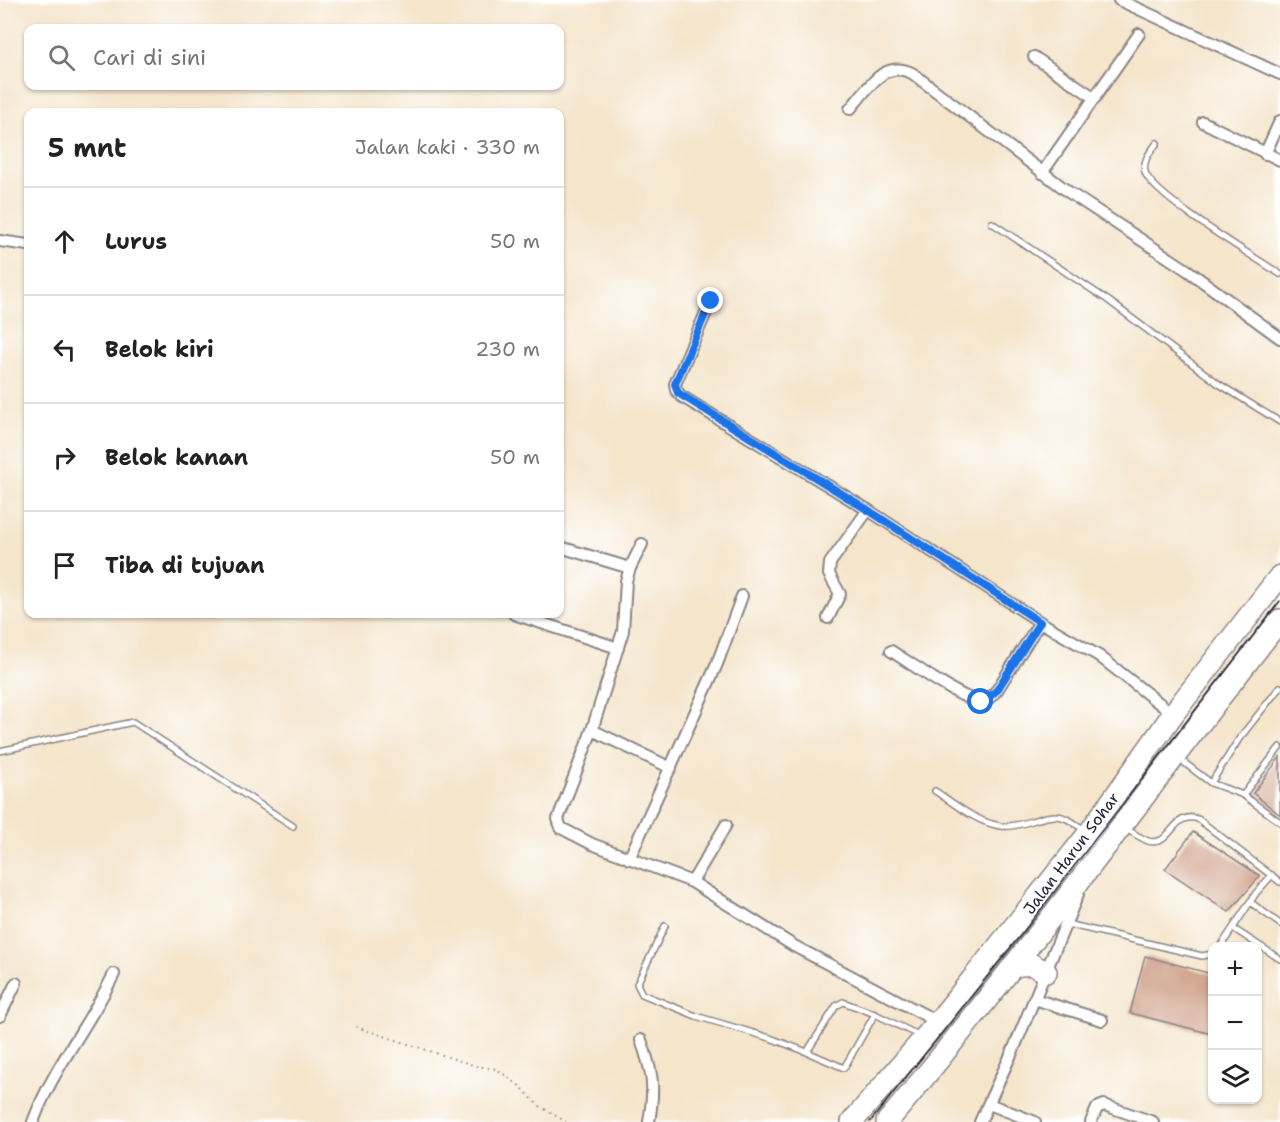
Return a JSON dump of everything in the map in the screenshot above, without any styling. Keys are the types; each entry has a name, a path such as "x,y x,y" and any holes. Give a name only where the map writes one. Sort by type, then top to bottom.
{"highway":[{"name":"Jalan Harun Sohar","path":"852,1122 931,1030 1089,833 1173,714 1280,576"},
{"name":"Jalan Harun Sohar","path":"886,1122 1122,827 1182,760 1280,620"},
{"path":"1013,966 1031,964 1046,972"}],"street":[{"path":"1119,0 1280,74"},
{"path":"1042,173 1139,34"},
{"path":"1034,57 1095,98"},
{"path":"850,109 883,73 892,68 903,69 1042,173 1187,270 1280,338"},
{"path":"1265,154 1280,121"},
{"path":"1203,123 1280,160"},
{"path":"0,241 24,244"},
{"path":"711,301 676,381 676,390 691,402 868,510 1040,622 1099,656 1173,714"},
{"path":"828,618 840,594 829,574 830,563 868,510"},
{"path":"642,544 630,568 624,590 626,616 618,648 592,730 558,823 564,830 629,859 692,882 931,1030"},
{"path":"564,548 630,568"},
{"path":"629,859 717,664 742,597"},
{"path":"526,618 618,648"},
{"path":"891,651 957,693 981,702 997,690 1040,622"},
{"path":"592,730 670,768"},
{"path":"692,882 726,825"},
{"path":"980,1122 1067,924 1087,870"},
{"path":"33,1122 46,1091 114,974"},
{"path":"0,1016 16,983"},
{"path":"1034,999 1102,1020"},
{"path":"641,1040 653,1086 649,1122"},
{"path":"989,1104 1035,1122"},
{"path":"1091,1122 1097,1108 1104,1105 1153,1122"}],"lane":[{"path":"1157,143 1145,161 1144,170 1149,180 1187,212 1280,274"},
{"path":"992,223 1109,301 1219,384 1280,422"},
{"path":"1211,783 1239,739 1280,687"},
{"path":"0,751 133,722 293,826"},
{"path":"1243,795 1280,747"},
{"path":"1182,760 1211,783 1243,795 1280,822"},
{"path":"935,791 994,825 1016,826 1058,816 1089,833"},
{"path":"1122,827 1148,841 1155,842 1168,836 1177,822 1192,817 1208,826 1280,882"},
{"path":"1224,942 1250,902 1272,875"},
{"path":"1250,902 1280,924"},
{"path":"1067,924 1202,956 1208,955"},
{"path":"665,926 637,984 640,993 696,1016 770,1038 844,1068 875,1014"},
{"path":"1234,929 1280,959"},
{"path":"807,1052 821,1026 838,1004 845,1002 875,1014 931,1030"}],"path":[{"path":"356,1027 476,1066 497,1069 521,1087 538,1105 566,1122"}],"building":[{"path":"1280,757 1280,815 1253,793"},
{"path":"1193,832 1260,876 1229,912 1165,869"},
{"path":"1145,956 1208,973 1208,1033 1130,1013"}],"tram line":[{"path":"870,1122 1023,932 1280,601"}],"route":[{"path":"711,301 675,384 681,396 868,510 1040,622 997,690 981,702"}]}
